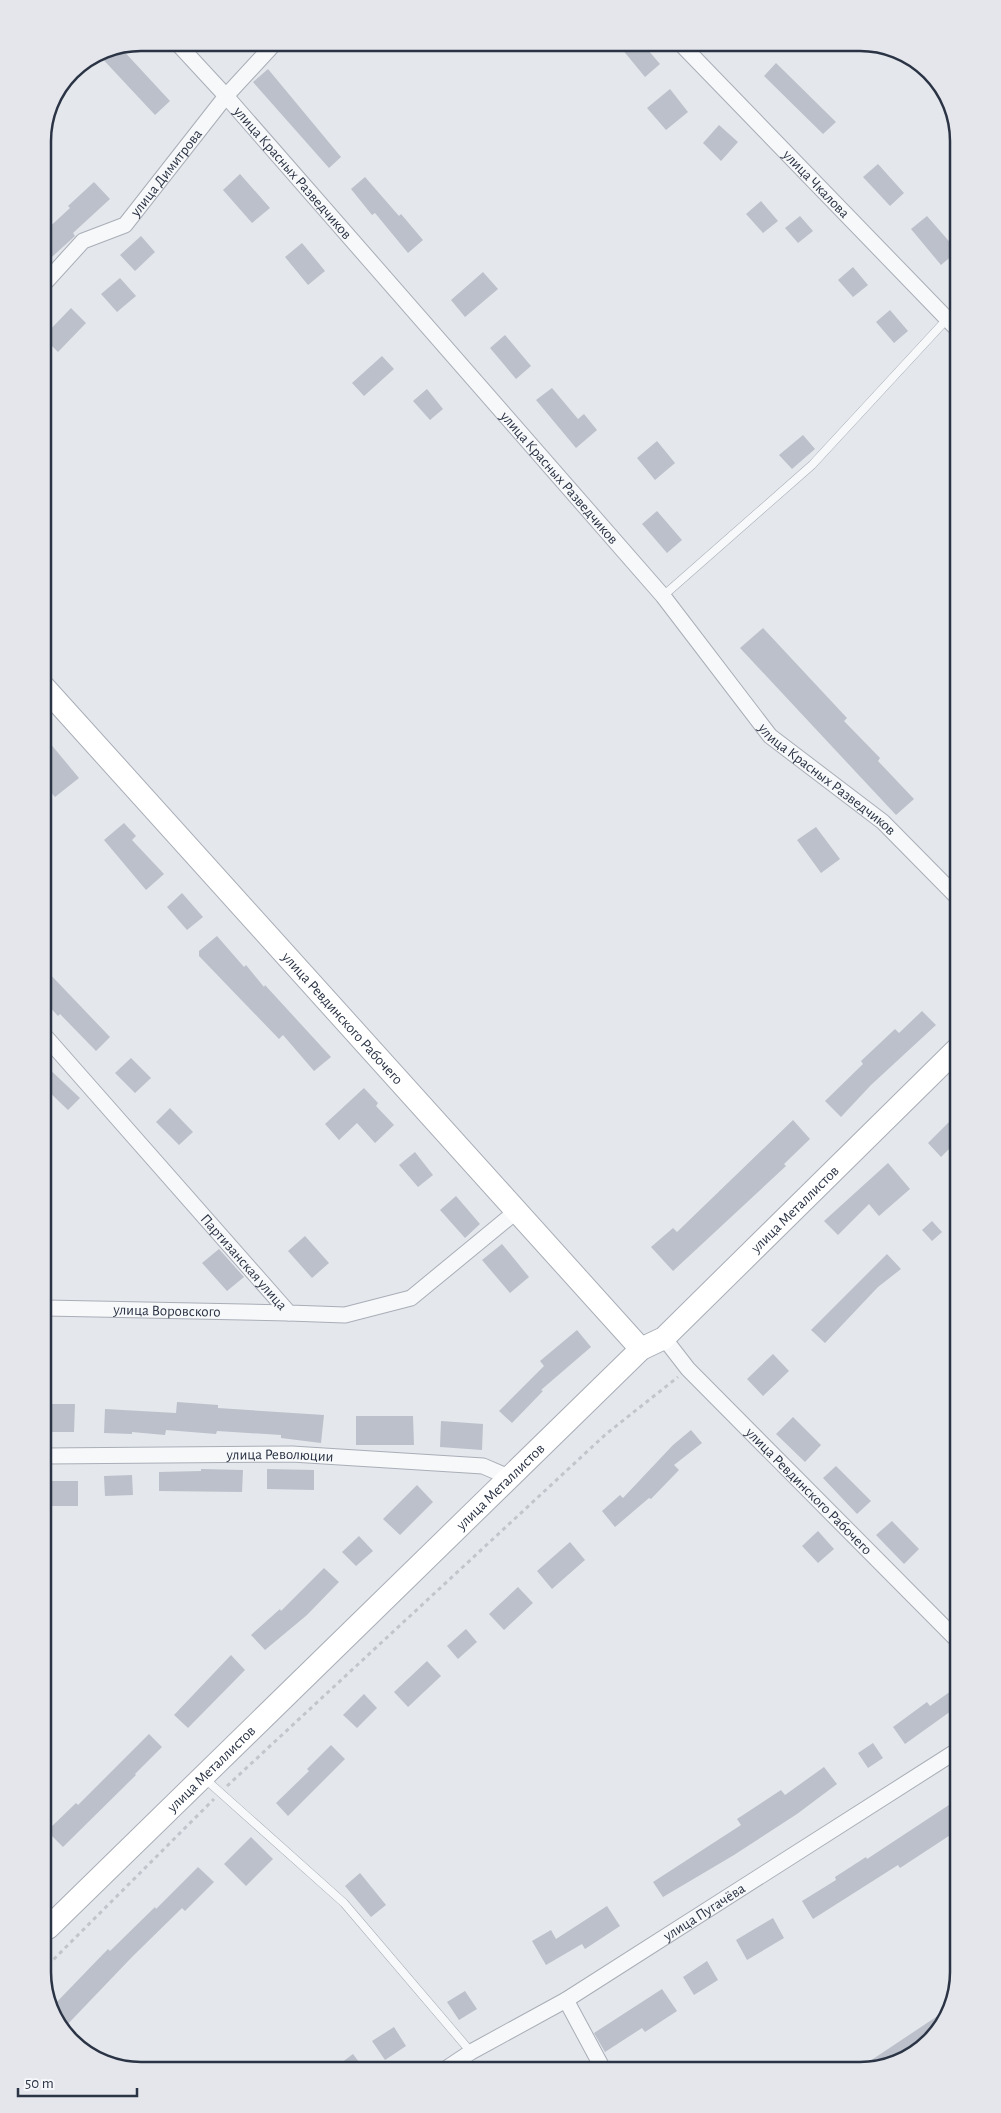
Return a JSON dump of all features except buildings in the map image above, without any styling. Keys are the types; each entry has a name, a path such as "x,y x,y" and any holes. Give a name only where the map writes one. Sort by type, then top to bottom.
{"street":[{"name":"улица Красных Разведчиков","path":"185,51 663,596 770,736 883,822 950,890"},
{"name":"улица Димитрова","path":"51,276 83,241 125,225 226,96 267,51"},
{"name":"улица Чкалова","path":"688,51 950,323"},
{"name":"улица Ревдинского Рабочего","path":"51,695 518,1210 641,1349"},
{"name":"Партизанская улица","path":"51,1043 289,1312 345,1315 411,1298 518,1210"},
{"name":"улица Металлистов","path":"51,1925 204,1778 641,1349 664,1338 950,1056"},
{"name":"улица Воровского","path":"51,1308 289,1312"},
{"name":"улица Ревдинского Рабочего","path":"664,1338 688,1369 950,1633"},
{"name":"улица Революции","path":"51,1456 292,1454 483,1466 511,1478"},
{"name":"улица Пугачёва","path":"456,2062 566,2000 950,1755"},
{"path":"566,2000 599,2062"}],"lane":[{"path":"663,596 812,465 950,323"},
{"path":"204,1778 222,1792 344,1903 471,2052"}],"path":[{"path":"51,1962 222,1792 606,1434 688,1369"}]}
